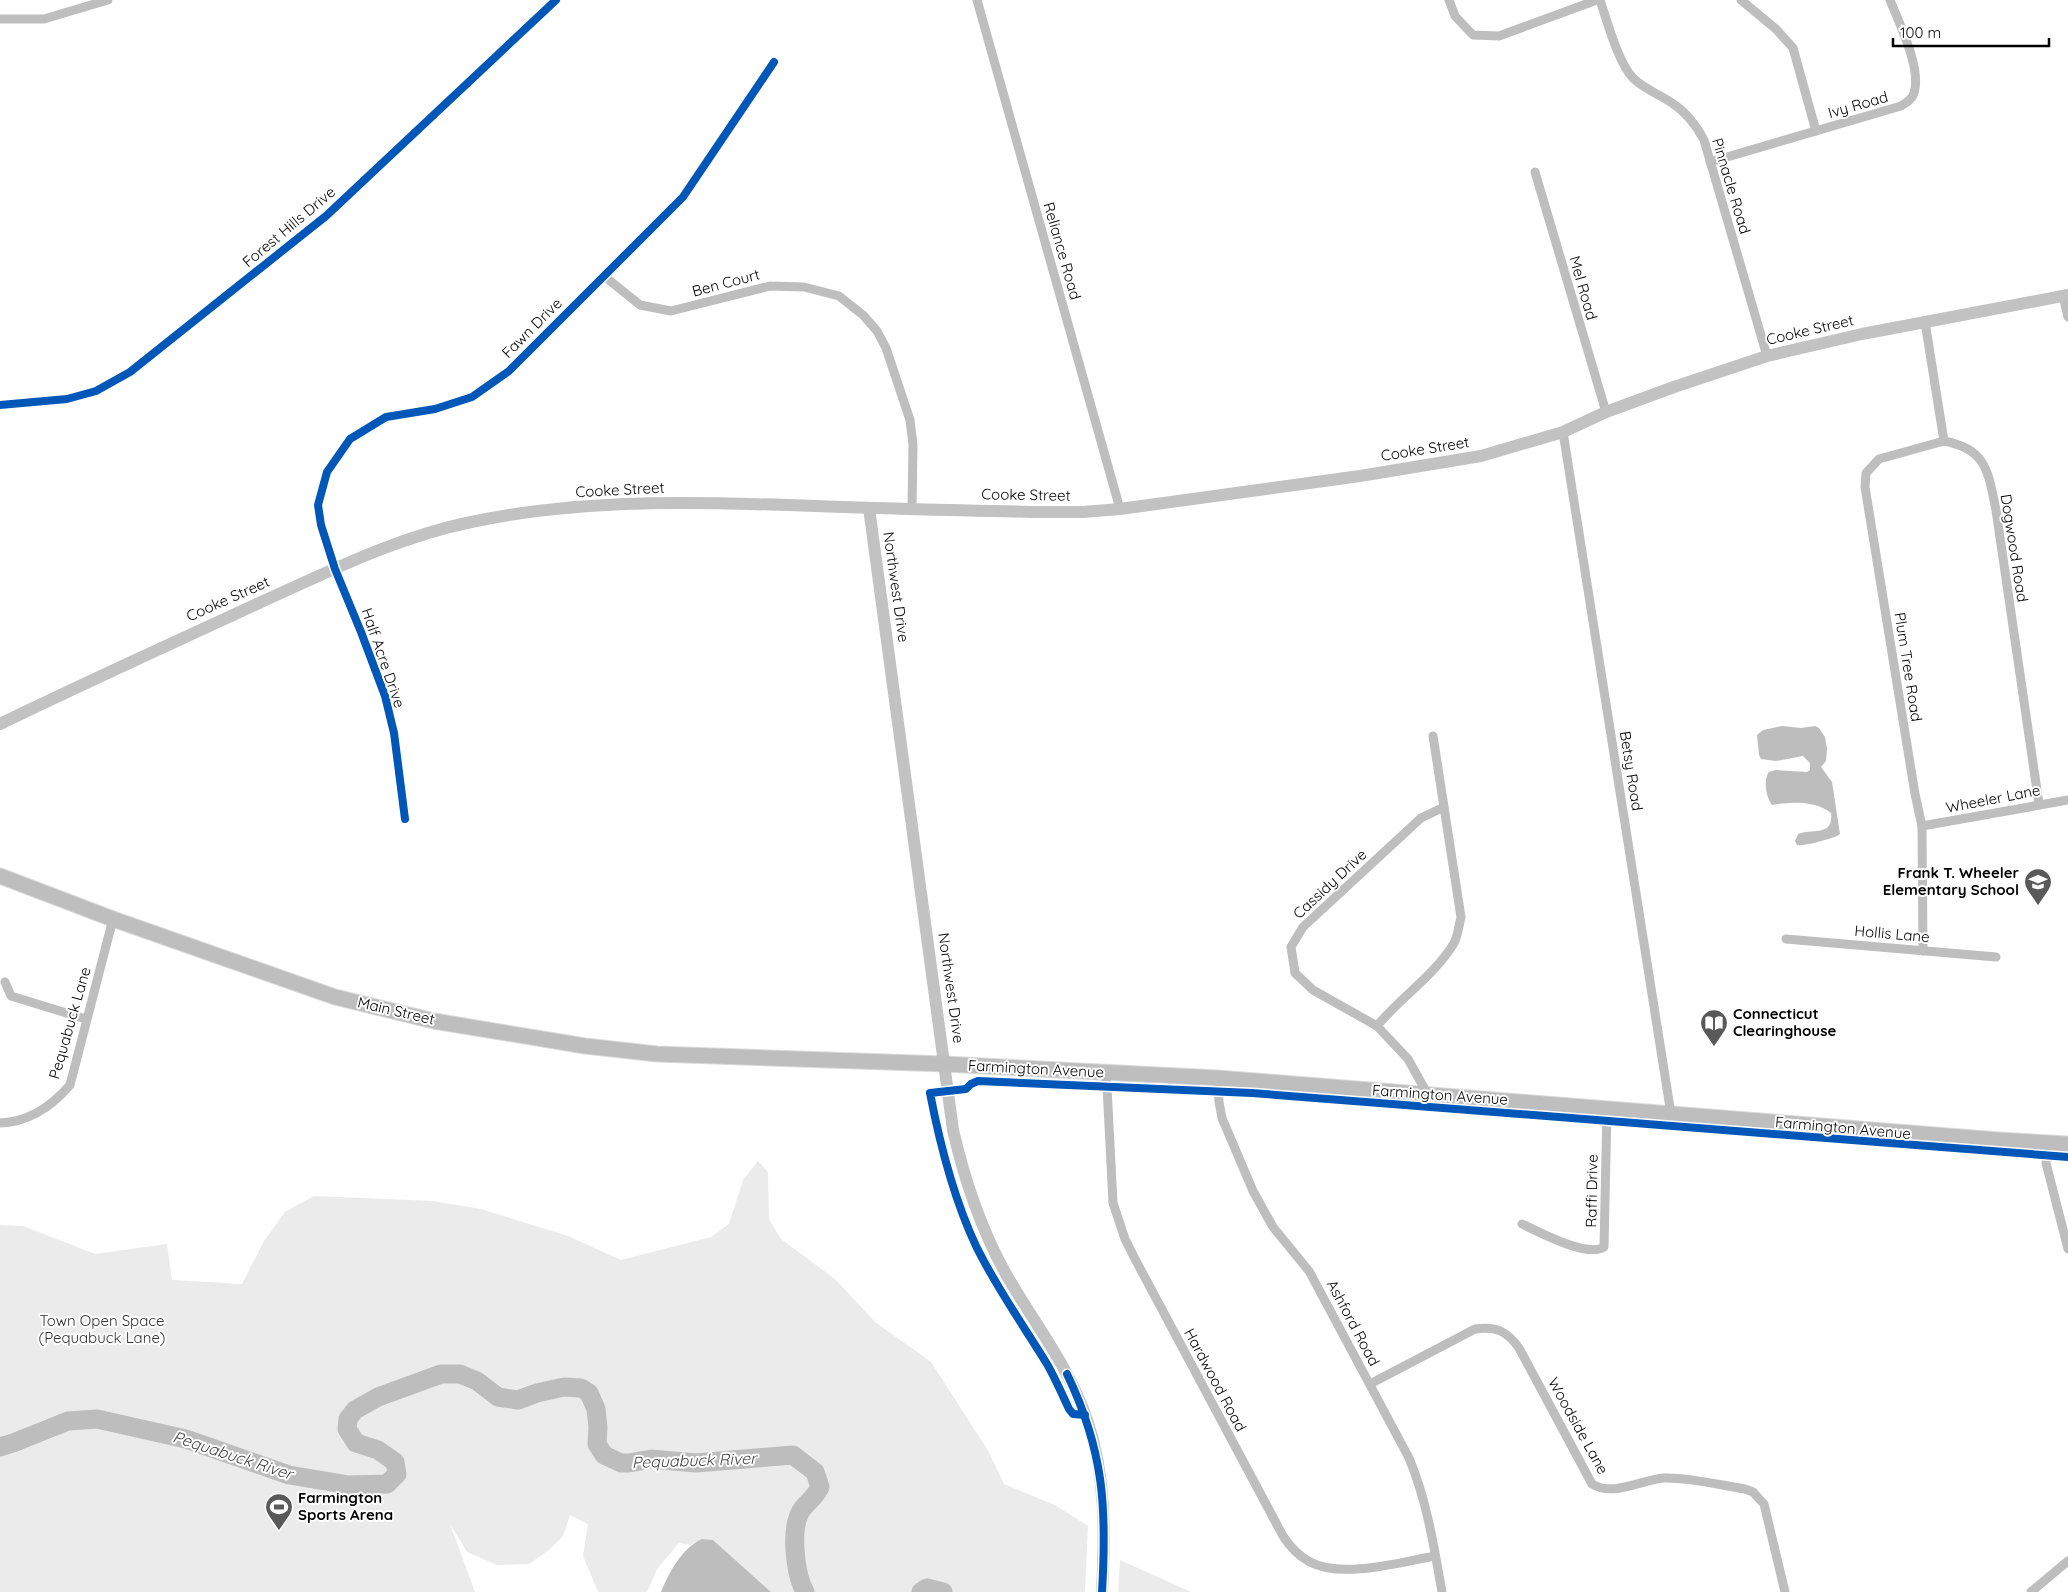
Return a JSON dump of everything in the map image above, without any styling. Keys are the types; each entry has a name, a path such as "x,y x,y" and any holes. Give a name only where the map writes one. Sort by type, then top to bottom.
{"highway":[{"name":"Main Street","path":"0,876 113,919 336,997 434,1021 578,1045 648,1053 811,1059"},
{"name":"Farmington Avenue","path":"811,1059 1218,1078 2047,1144 2068,1144"}],"main road":[{"name":"Cooke Street","path":"0,724 104,674 384,548 438,530 474,521 514,514 613,504 679,503 1083,512 1360,476 1472,458 1563,432 1606,412 1767,356 1926,322 2066,295"},
{"name":"Northwest Drive","path":"869,508 945,1064 946,1091 953,1130 960,1159 977,1210 1010,1280 1054,1350 1079,1398 1095,1445 1104,1520 1102,1592"}],"street":[{"path":"0,20 44,19 108,0"},
{"name":"Forest Hills Drive","path":"0,405 67,399 96,391 130,372 326,216 556,0"},
{"name":"Reliance Road","path":"977,0 1120,508"},
{"path":"1449,0 1455,16 1474,35 1499,36 1598,0"},
{"name":"Pinnacle Road","path":"1598,0 1628,71 1642,86 1672,103 1691,119 1704,140 1767,356"},
{"path":"1741,0 1776,29 1793,48 1816,131"},
{"name":"Ivy Road","path":"1710,162 1901,106 1909,101 1914,94 1914,71 1911,56 1890,0"},
{"name":"Fawn Drive","path":"335,569 321,525 318,505 327,472 350,439 386,417 435,409 472,397 509,371 683,197 774,62"},
{"name":"Mel Road","path":"1535,172 1606,412"},
{"name":"Ben Court","path":"604,276 640,305 671,311 770,286 804,287 839,296 864,315 877,331 886,348 910,420 913,445 912,509"},
{"path":"2066,295 2068,317"},
{"path":"1926,322 1944,441"},
{"name":"Betsy Road","path":"1563,432 1671,1114"},
{"name":"Dogwood Road","path":"1944,441 1959,444 1971,450 1979,458 1988,473 1996,510 2039,804"},
{"name":"Plum Tree Road","path":"1923,951 1922,826 1865,487 1866,473 1879,459 1944,441"},
{"name":"Half Acre Drive","path":"335,569 362,632 385,696 394,734 405,819"},
{"path":"1377,1026 1400,1000 1441,962 1456,941 1461,917 1433,736"},
{"name":"Wheeler Lane","path":"1922,826 2068,800"},
{"name":"Cassidy Drive","path":"1428,1094 1408,1060 1377,1026 1313,990 1295,973 1291,947 1303,927 1386,850 1421,818 1444,807"},
{"name":"Pequabuck Lane","path":"0,1123 30,1117 55,1102 70,1085 113,919"},
{"name":"Hollis Lane","path":"1786,939 1996,957"},
{"path":"4,982 11,996 86,1019"},
{"name":"Hardwood Road","path":"1105,1073 1113,1203 1122,1230 1283,1536 1290,1546 1310,1562 1333,1569 1365,1568 1435,1556"},
{"name":"Ashford Road","path":"1218,1078 1222,1118 1253,1191 1274,1227 1309,1270 1417,1477 1428,1515 1442,1592"},
{"name":"Raffi Drive","path":"1522,1224 1569,1245 1598,1249 1604,1247 1607,1108"},
{"path":"2047,1144 2046,1163 2068,1249"},
{"name":"Woodside Lane","path":"1370,1384 1475,1329 1488,1327 1502,1330 1512,1338 1519,1348 1592,1484 1601,1489 1610,1489 1656,1479 1674,1478 1745,1489 1760,1497 1767,1512 1784,1592"},
{"path":"2031,1592 2068,1561"}],"green space":[{"name":"Town Open Space (Pequabuck Lane)","path":"758,1161 768,1172 769,1219 781,1239 835,1279 875,1322 931,1362 987,1449 1004,1484 1055,1505 1088,1526 1085,1592 771,1592 713,1540 702,1539 690,1545 679,1543 657,1569 647,1592 598,1592 583,1556 588,1524 570,1515 563,1536 549,1550 529,1564 497,1565 467,1552 450,1524 475,1592 0,1592 0,1225 23,1226 95,1254 167,1244 172,1280 242,1284 264,1241 285,1212 314,1196 433,1201 481,1209 568,1236 621,1260 711,1237 729,1224 743,1180"},
{"path":"1120,1560 1191,1592 1118,1592"}],"shaded area":[{"path":"1782,726 1801,728 1815,726 1819,728 1825,737 1826,761 1821,767 1832,782 1840,834 1837,836 1797,845 1795,841 1798,834 1826,829 1831,821 1831,813 1810,804 1787,803 1772,805 1770,802 1766,784 1769,772 1776,770 1807,772 1810,770 1810,763 1803,756 1776,761 1761,759 1757,735 1763,730"},
{"path":"702,1539 713,1540 771,1592 661,1592 682,1554"}],"waterway":[{"name":"Pequabuck River","path":"0,1447 68,1421 97,1419 186,1439 289,1475 349,1485 387,1484 397,1474 395,1462 378,1450 356,1443 347,1429 348,1419 355,1410 378,1397 441,1374 460,1374 477,1381 498,1397 518,1400 537,1393 564,1387 581,1388 589,1393 596,1409 597,1444 604,1455 621,1463 651,1459 696,1463 793,1455 815,1472 820,1487 814,1497 803,1508 796,1526 795,1537 798,1574 805,1592"},
{"name":"Pequabuck River","path":"921,1592 927,1588 943,1592"}],"cycle path":[{"path":"0,405 67,399 96,391 130,372 326,216 556,0"},
{"path":"405,819 394,733 385,696 335,569 321,525 318,505 327,472 350,439 386,417 435,409 472,397 509,371 683,197 774,62"},
{"path":"1085,1415 1073,1414 1069,1409 1047,1364 1001,1291 976,1246 948,1171 930,1093 966,1089 978,1081 1252,1093 2068,1157"},
{"path":"1067,1374 1089,1429 1096,1455 1103,1506 1102,1592"}],"place":[{"name":"Frank T. Wheeler Elementary School","path":"2038,906"},
{"name":"Connecticut Clearinghouse","path":"1714,1047"},
{"name":"Farmington Sports Arena","path":"279,1531"}]}
